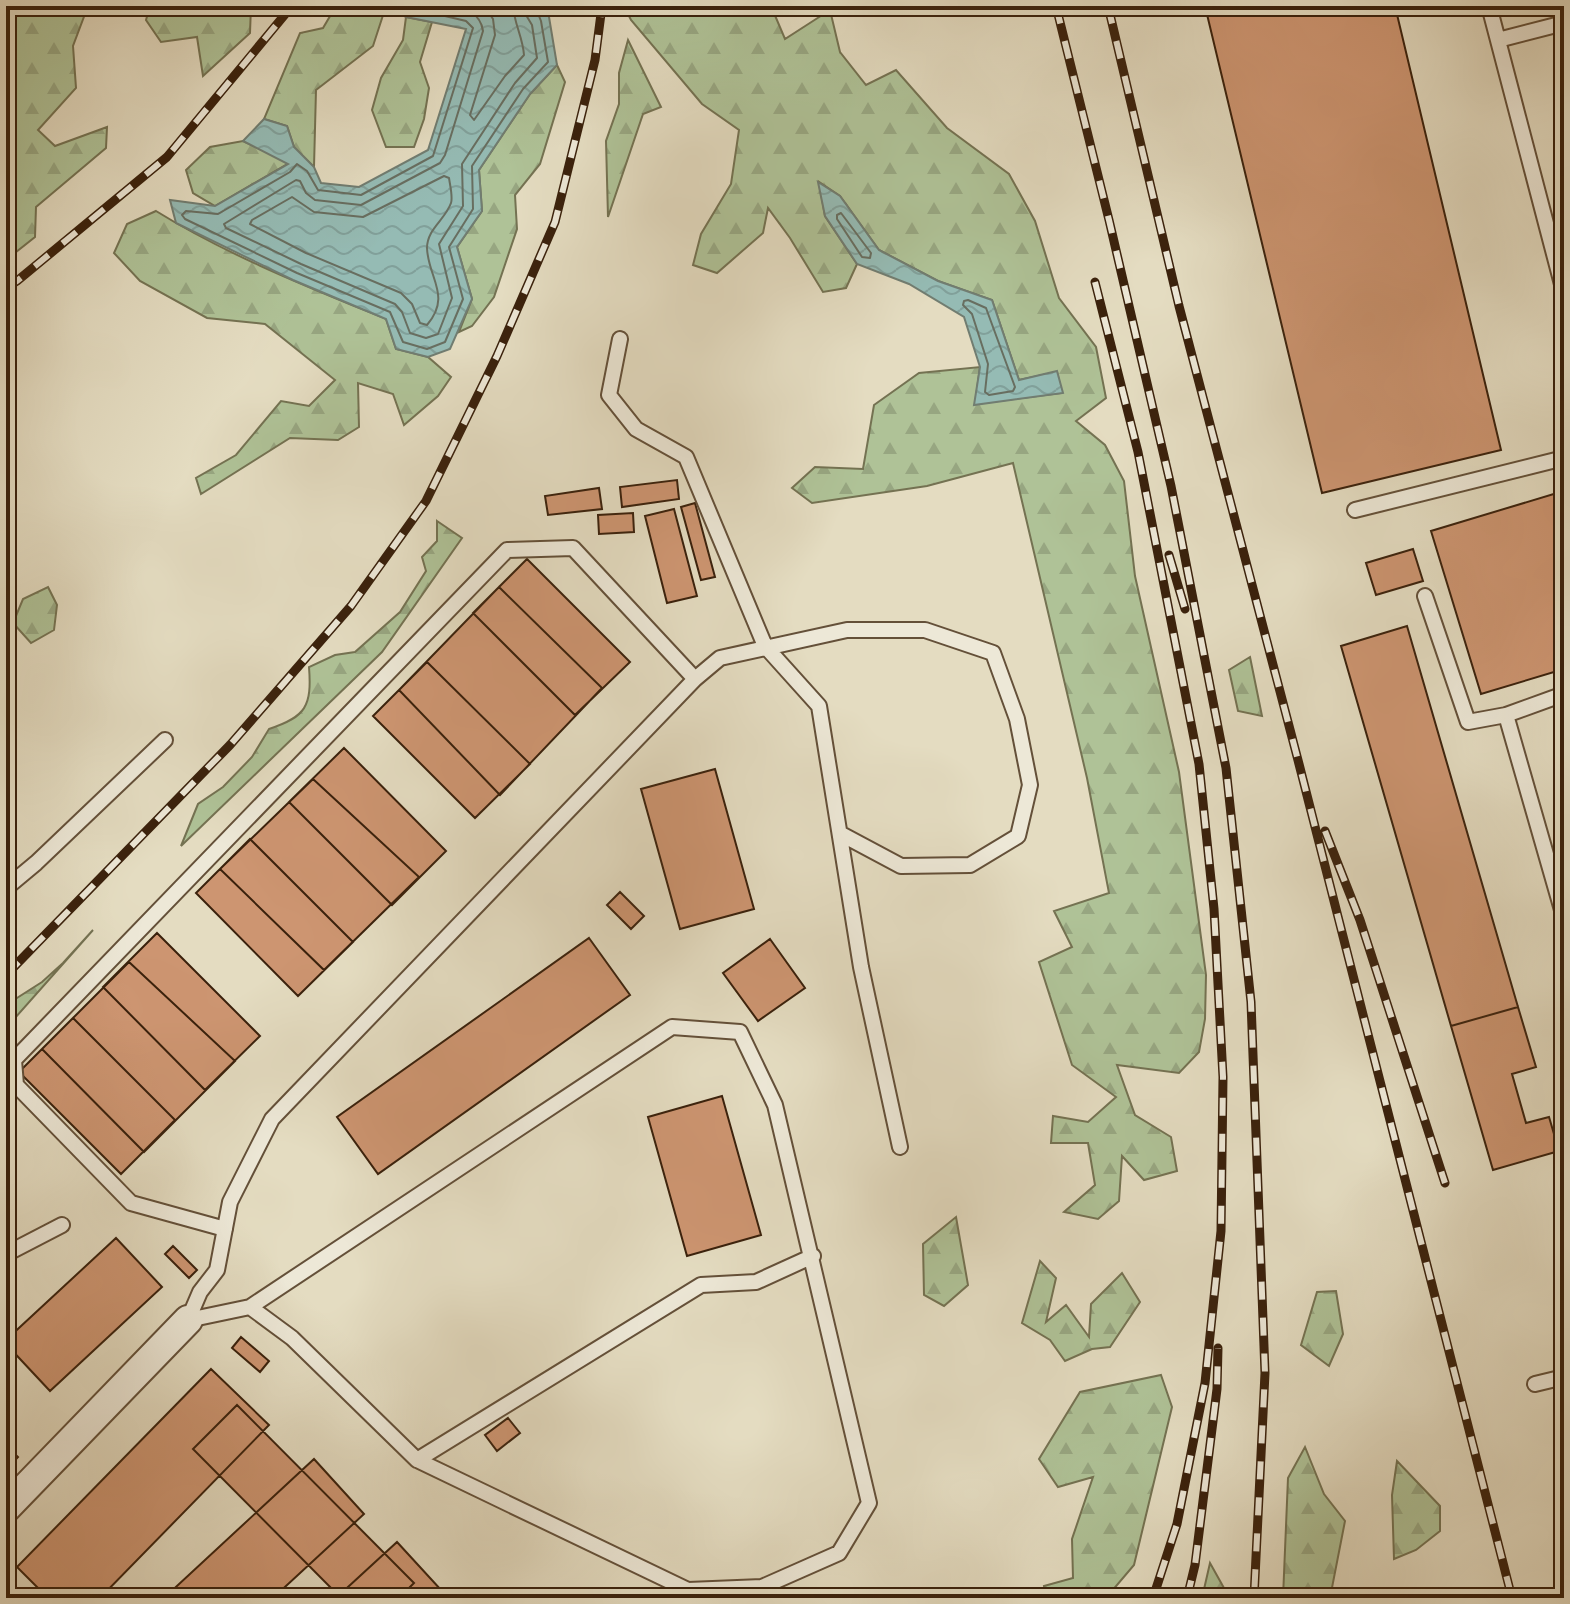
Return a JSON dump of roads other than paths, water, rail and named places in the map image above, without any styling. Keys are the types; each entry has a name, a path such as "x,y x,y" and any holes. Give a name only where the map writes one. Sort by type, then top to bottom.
{"street":[{"path":"6,1508 188,1320"}],"lane":[{"path":"1489,6 1564,292"},
{"path":"1498,40 1564,23"},
{"path":"620,339 609,395 636,429 686,457 765,646 819,706 861,967 900,1147"},
{"path":"1355,510 1564,458"},
{"path":"225,1229 131,1203 16,1085 14,1060 507,550 573,548 695,679"},
{"path":"1425,596 1468,722 1506,715 1564,694"},
{"path":"188,1320 200,1292 217,1270 230,1202 272,1119 695,679 720,658 847,630 925,630 993,653 1017,719 1030,785 1018,836 970,865 901,866 841,834"},
{"path":"1506,715 1564,917"},
{"path":"6,888 165,740"},
{"path":"188,1320 250,1307 672,1027 740,1032 775,1105 869,1503 839,1553 762,1587 688,1590 417,1460 292,1338 250,1307"},
{"path":"6,1254 62,1225"},
{"path":"417,1460 701,1285 756,1282 813,1256"},
{"path":"1535,1384 1564,1377"}],"water":[{"path":"386,6 541,6 549,17 557,65 530,94 479,170 482,211 457,247 472,299 450,349 428,357 396,349 386,319 293,280 176,223 170,200 215,206 288,164 243,141 264,119 287,126 294,147 314,167 321,183 359,187 428,150 466,29 406,17"},
{"path":"818,182 840,196 879,250 938,281 992,300 1019,380 1057,371 1063,393 974,405 980,367 964,317 909,284 857,264 825,216"}],"railway":[{"path":"6,288 167,157 292,6"},
{"path":"6,975 230,745 351,606 426,501 497,356 555,222 595,60 602,6"},
{"path":"1056,6 1171,486 1226,768 1251,1002 1265,1373 1254,1598"},
{"path":"1108,6 1179,306 1512,1598"},
{"path":"1095,282 1138,452 1199,764 1214,909 1223,1077 1221,1231 1205,1383 1177,1524 1153,1598"},
{"path":"1169,555 1185,609"},
{"path":"1325,831 1360,920 1445,1183"},
{"path":"1187,1598 1195,1565 1217,1389 1218,1348"}]}
